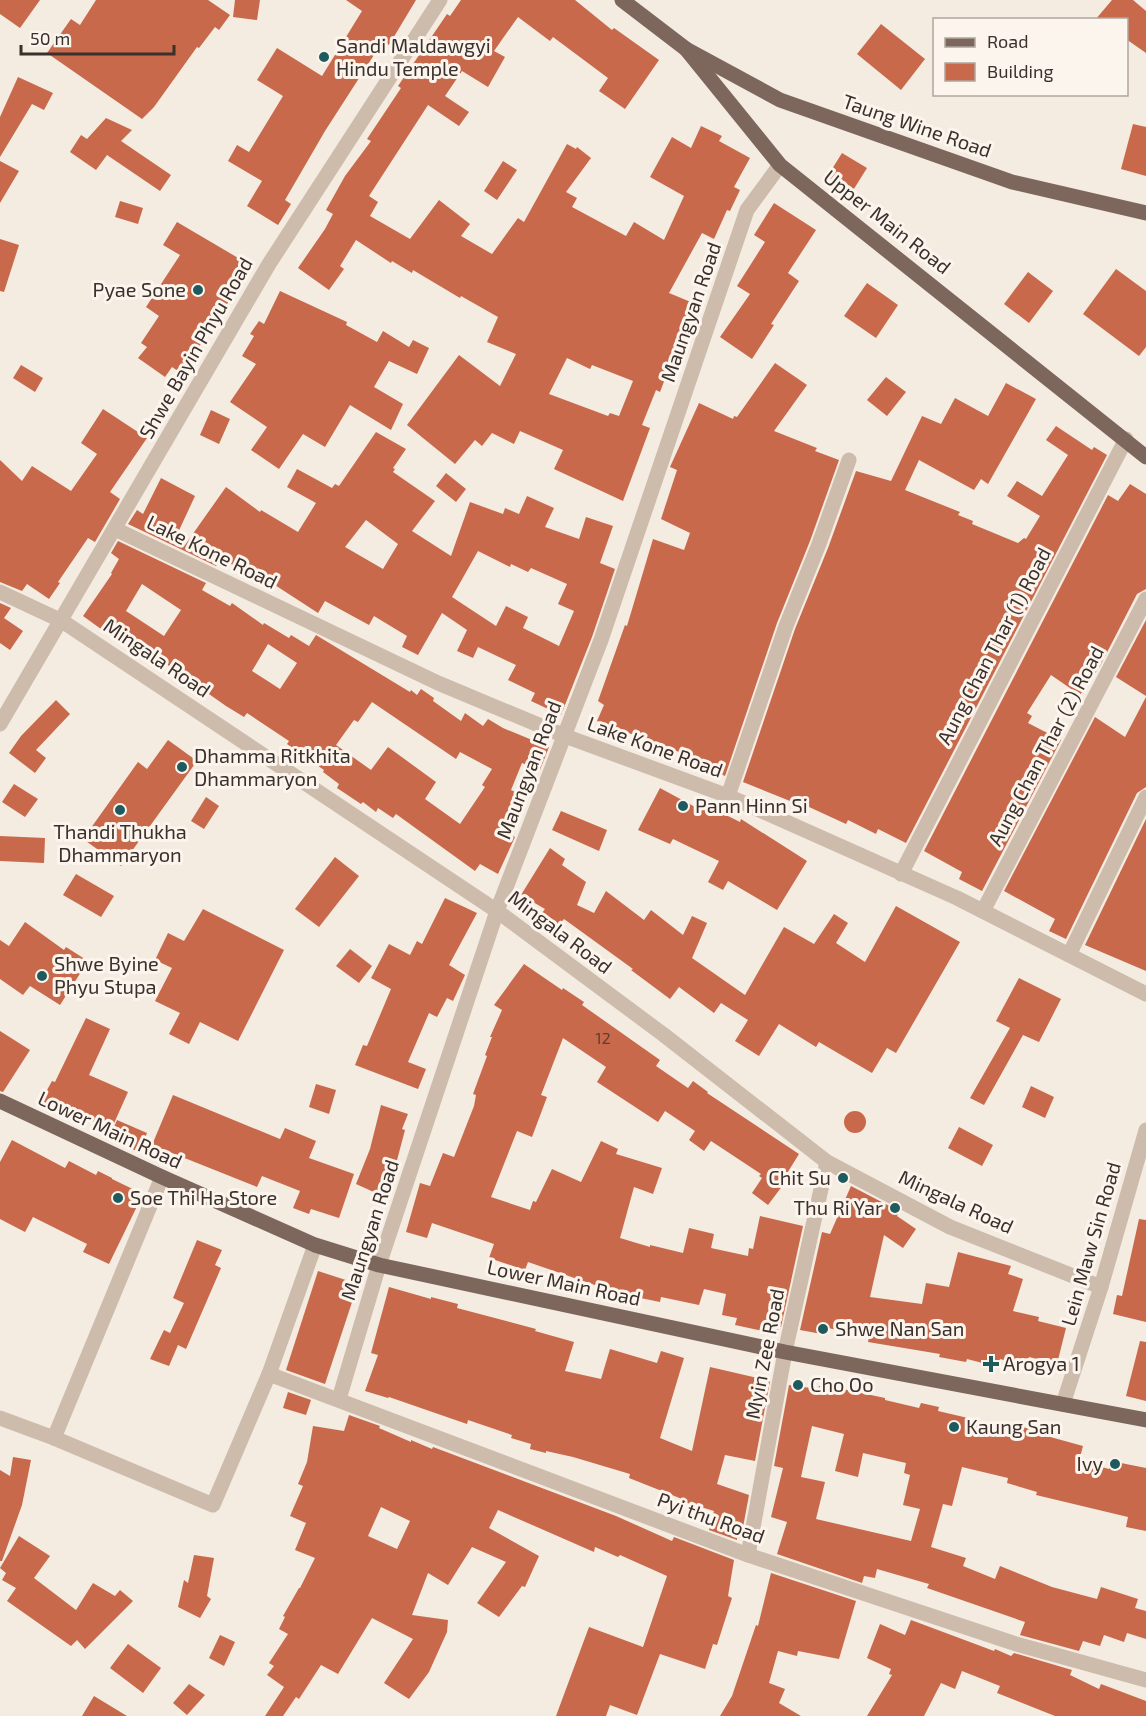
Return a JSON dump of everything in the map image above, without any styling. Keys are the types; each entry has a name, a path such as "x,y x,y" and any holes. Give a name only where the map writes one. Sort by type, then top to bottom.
{"main road":[{"name":"Upper Main Road","path":"622,0 686,49 780,165 1146,457"},
{"name":"Taung Wine Road","path":"686,49 780,100 850,125 1012,182 1146,213"},
{"name":"Lower Main Road","path":"0,1101 315,1245 380,1265 785,1352 1146,1420"}],"street":[{"name":"Shwe Bayin Phyu Road","path":"0,724 269,264 440,0"},
{"name":"Maungyan Road","path":"339,1399 380,1265 497,911 608,619 747,210 780,165"},
{"name":"Aung Chan Thar (1) Road","path":"901,874 1126,439"},
{"path":"728,796 786,626 849,460"},
{"name":"Lake Kone Road","path":"115,529 438,683 565,736 728,796 901,874 983,911 1146,994"},
{"name":"Mingala Road","path":"0,592 62,621 497,911 664,1035 827,1162 950,1227 1101,1287"},
{"name":"Aung Chan Thar (2) Road","path":"983,911 1146,599"},
{"path":"1069,955 1146,798"},
{"name":"Lein Maw Sin Road","path":"1063,1404 1101,1287 1146,1130"},
{"name":"Myin Zee Road","path":"748,1555 785,1352 827,1162"},
{"path":"54,1438 162,1177"},
{"path":"0,1418 54,1438 213,1505 269,1374 315,1245"},
{"name":"Pyi thu Road","path":"269,1374 748,1555 1016,1644 1146,1680"}],"building":[{"path":"0,0 40,0 20,28 0,14"},
{"path":"96,0 208,0 230,15 219,30 215,27 199,48 197,47 154,107 142,119 47,53 71,19 80,25"},
{"path":"235,0 260,0 257,20 233,17"},
{"path":"346,0 416,0 389,45 383,41 325,131 285,200 291,204 278,225 247,206 262,181 228,161 237,145 249,152 283,96 257,80 277,48 322,76 362,11"},
{"path":"461,0 575,0 612,30 614,28 659,60 625,109 599,91 608,78 553,37 550,41 518,17 494,51 505,57 488,87 462,71 445,96 469,112 459,126 428,105 369,196 378,202 370,216 410,239 439,200 470,224 461,236 492,254 518,218 524,222 567,144 576,149 577,147 591,158 566,192 577,198 572,207 626,236 634,222 664,240 684,196 650,177 672,137 691,148 701,126 722,136 719,141 750,158 734,187 740,190 730,211 727,210 714,239 702,233 669,293 698,305 678,345 660,392 656,390 642,425 650,428 623,501 554,469 563,450 520,431 514,444 492,433 482,446 475,440 455,464 407,425 459,355 500,386 516,354 487,342 498,317 413,270 412,273 392,261 391,263 356,240 340,266 344,269 329,290 298,268 325,229 333,214 326,210 345,176 371,141 367,139 401,88 398,86 447,14 450,16","holes":["567,358 590,369 592,365 633,381 619,416 610,413 608,416 549,394"]},
{"path":"1112,0 1133,0 1146,11 1146,53 1128,40 1128,18 1097,18"},
{"path":"881,24 925,59 901,90 857,54"},
{"path":"18,77 53,93 44,110 32,104 0,157 0,117"},
{"path":"106,118 132,130 121,141 171,175 160,191 107,155 96,170 70,152 81,135 87,139"},
{"path":"1133,124 1146,127 1146,176 1121,169"},
{"path":"842,153 867,168 852,192 827,177"},
{"path":"0,161 19,171 0,203"},
{"path":"503,161 517,170 497,200 484,191"},
{"path":"120,201 143,208 138,224 115,217"},
{"path":"774,203 816,230 788,273 799,281 752,359 720,337 750,294 737,286 765,242 754,235"},
{"path":"177,222 245,262 226,295 231,298 197,350 201,352 184,375 172,367 165,377 138,358 147,347 141,343 159,316 146,307 180,255 163,245"},
{"path":"0,239 19,245 4,292 0,291"},
{"path":"1116,269 1146,291 1146,347 1139,356 1083,314"},
{"path":"1028,272 1053,291 1029,323 1004,304"},
{"path":"867,283 898,305 876,338 844,316"},
{"path":"280,291 347,322 346,325 377,342 383,331 409,347 413,340 429,348 417,374 389,361 374,387 403,404 391,430 350,405 325,447 303,434 279,469 251,450 267,427 230,402 256,364 242,356 254,336 250,334 259,321 264,324"},
{"path":"775,363 807,385 774,431 817,448 815,451 839,460 777,623 725,776 678,755 679,752 597,721 604,705 598,701 625,625 627,626 653,539 684,550 690,533 661,519 677,470 670,467 699,403 733,419 734,416 737,417"},
{"path":"21,365 43,378 35,392 13,378"},
{"path":"886,377 906,392 887,416 867,400"},
{"path":"1006,383 1036,399 988,484 981,479 974,490 919,460 905,490 960,512 958,515 973,521 972,524 1018,543 1026,539 1040,516 1007,496 1017,481 1042,496 1068,455 1046,440 1056,426 1092,450 1094,447 1107,455 906,843 878,829 876,834 848,820 846,824 796,801 795,803 743,782 795,629 856,471 891,481 922,416 941,424 955,398 988,416"},
{"path":"103,409 147,438 110,492 120,499 95,542 88,538 49,599 27,584 22,591 0,582 0,460 22,481 32,466 71,491 97,454 81,443"},
{"path":"211,410 230,419 219,444 200,435"},
{"path":"376,432 406,449 393,468 395,469 393,472 435,501 412,531 451,556 470,502 503,514 505,508 519,514 527,496 554,508 545,527 579,539 586,517 613,526 600,563 615,569 592,637 561,715 531,701 535,693 508,680 516,665 478,647 473,658 457,651 467,630 442,613 418,655 402,647 407,636 374,616 369,625 325,601 318,613 261,576 259,580 221,558 216,566 128,524 137,510 143,514 161,478 195,496 175,539 185,545 226,487 260,512 261,510 298,532 316,503 287,487 297,469 332,488 335,484 339,486","holes":["366,520 398,544 383,569 345,547","478,551 510,567 511,564 528,572 531,568 567,584 558,604 574,611 559,646 523,628 528,617 506,606 496,626 452,597"]},
{"path":"446,473 466,489 456,502 436,486"},
{"path":"1130,484 1146,494 1146,589 1137,594 1100,666 1080,695 1051,675 1027,713 1032,716 1028,723 1061,740 982,891 959,879 962,872 924,851 1108,495 1118,501"},
{"path":"118,541 206,583 202,590 230,606 232,603 263,625 264,623 289,638 291,635 309,646 316,635 410,692 411,690 417,695 421,689 434,698 433,701 461,721 465,713 483,726 488,719 503,728 549,747 540,770 522,763 511,790 527,797 516,814 511,812 509,815 515,821 507,833 515,837 498,874 480,864 475,871 396,814 393,818 378,808 376,812 363,802 361,804 337,788 339,784 323,772 324,770 287,744 289,741 247,713 244,717 226,706 135,642 130,650 83,616 112,574 119,559 111,553","holes":["142,584 181,610 164,636 126,611","268,644 297,663 280,689 252,671","372,702 456,759 460,752 492,769 482,785 485,787 460,824 425,799 436,782 388,747 371,770 336,745 354,720 358,722"]},
{"path":"0,603 11,608 4,618 23,631 10,650 0,643"},
{"path":"1146,620 1146,696 1116,677"},
{"path":"1146,697 1146,787 1137,793 1066,939 1049,931 1055,919 1004,891 1095,717 1125,737"},
{"path":"56,700 70,714 36,750 46,758 35,773 9,753 21,736"},
{"path":"168,740 197,761 121,866 83,839 138,762 147,769"},
{"path":"14,784 38,799 25,817 2,802"},
{"path":"660,788 695,807 698,801 740,822 741,819 807,861 777,910 728,881 723,890 708,882 719,861 673,839 670,844 638,830"},
{"path":"206,797 219,806 204,829 191,821"},
{"path":"561,811 607,830 599,851 552,830"},
{"path":"1146,819 1146,971 1085,945"},
{"path":"0,836 45,838 44,863 0,861"},
{"path":"550,848 565,859 562,865 586,882 577,905 594,913 606,891 644,920 651,910 683,935 692,916 707,923 692,958 745,995 784,927 814,944 834,914 848,923 836,943 865,962 896,906 960,942 896,1053 887,1048 872,1073 819,1042 816,1047 779,1024 759,1056 735,1041 748,1020 721,1003 714,1013 679,987 670,999 564,919 559,925 542,913 545,909 521,895"},
{"path":"335,857 359,876 319,927 295,909"},
{"path":"76,874 114,896 101,917 63,895"},
{"path":"445,898 477,913 449,965 465,975 453,1001 447,998 437,1017 429,1013 408,1062 426,1069 418,1089 355,1065 363,1045 367,1046 391,989 371,978 389,944 410,955 417,941 422,944"},
{"path":"203,909 284,950 238,1041 200,1022 189,1044 169,1034 180,1013 155,1001 172,968 155,960 168,933 184,941"},
{"path":"25,922 64,950 66,947 88,961 60,1005 30,986 23,995 0,979 0,940 9,946"},
{"path":"350,949 372,966 359,983 336,966"},
{"path":"524,964 584,1002 582,1005 660,1060 656,1066 688,1088 693,1081 707,1093 799,1154 786,1175 789,1177 768,1205 752,1193 762,1178 759,1176 761,1174 711,1141 704,1151 689,1140 695,1131 665,1111 658,1122 597,1082 606,1067 563,1038 541,1095 547,1097 532,1137 517,1131 491,1197 530,1210 552,1169 581,1182 601,1141 618,1149 616,1154 662,1168 653,1194 634,1187 620,1238 650,1247 650,1245 683,1253 689,1228 714,1234 711,1248 748,1256 749,1248 753,1249 760,1216 803,1226 781,1327 777,1334 735,1325 737,1318 722,1315 726,1294 704,1289 699,1305 661,1297 660,1302 621,1294 528,1262 525,1270 489,1258 494,1244 432,1223 427,1238 406,1232 420,1183 430,1186 443,1153 454,1157 474,1106 476,1095 473,1094 487,1056 485,1055 492,1037 490,1037 502,1010 494,1005"},
{"path":"1019,978 1061,999 1039,1042 1023,1035 984,1105 970,1098 1010,1028 996,1021"},
{"path":"86,1018 110,1029 89,1075 128,1092 111,1130 62,1107 59,1112 41,1101 52,1081 55,1082"},
{"path":"0,1031 30,1050 3,1092 0,1091"},
{"path":"316,1084 336,1090 329,1114 309,1107"},
{"path":"1031,1086 1054,1097 1045,1118 1022,1107"},
{"path":"173,1095 280,1139 285,1128 316,1141 309,1158 354,1174 339,1218 311,1209 309,1214 293,1208 300,1191 262,1176 257,1187 152,1145"},
{"path":"381,1105 408,1114 402,1129 405,1130 387,1198 356,1184 370,1149"},
{"path":"855,1111 865,1118 866,1122 859,1132 855,1133 845,1126 844,1122 851,1112"},
{"path":"117,1120 147,1133 139,1152 109,1139"},
{"path":"959,1127 993,1145 982,1166 948,1148"},
{"path":"12,1140 65,1168 69,1161 96,1175 98,1171 143,1194 109,1264 83,1252 87,1244 33,1217 25,1232 0,1219 0,1162"},
{"path":"851,1186 899,1211 897,1216 916,1229 903,1248 884,1235 870,1297 922,1304 926,1283 949,1287 958,1252 1011,1266 1008,1274 1023,1279 1013,1311 1039,1317 1038,1321 1066,1328 1057,1364 1029,1357 1027,1366 1000,1359 998,1367 967,1359 966,1362 939,1357 940,1354 868,1342 869,1337 828,1328 827,1335 800,1330 822,1232 830,1234"},
{"path":"1139,1219 1146,1220 1146,1322 1113,1314 1117,1295 1122,1296"},
{"path":"197,1240 222,1250 215,1265 221,1268 186,1349 178,1345 169,1366 150,1359 164,1330 170,1333 184,1303 173,1298"},
{"path":"318,1271 358,1284 325,1384 286,1370"},
{"path":"389,1287 458,1304 457,1308 536,1329 535,1331 574,1342 565,1371 601,1379 610,1349 657,1363 661,1351 684,1358 660,1438 692,1451 710,1367 770,1381 755,1461 725,1455 717,1484 749,1495 741,1538 737,1537 737,1540 709,1530 714,1511 681,1501 682,1499 629,1478 630,1474 573,1457 530,1449 531,1444 511,1438 512,1435 468,1420 467,1424 365,1391 378,1355 371,1353"},
{"path":"1140,1341 1146,1342 1146,1401 1126,1396"},
{"path":"789,1385 818,1389 819,1386 838,1388 919,1408 921,1403 939,1407 938,1411 968,1418 967,1422 1021,1435 1023,1427 1083,1446 1079,1461 1109,1469 1111,1461 1146,1468 1146,1531 1126,1527 1128,1517 1036,1495 1037,1492 1007,1483 1008,1478 962,1467 952,1506 943,1504 931,1547 966,1558 963,1566 995,1579 1000,1566 1052,1587 1097,1599 1101,1587 1138,1599 1135,1608 1146,1611 1146,1639 1127,1633 1124,1642 1104,1635 1100,1646 1083,1641 1079,1651 1020,1635 1025,1622 927,1588 929,1584 877,1569 875,1578 864,1576 862,1583 777,1554 787,1522 771,1517 783,1468 774,1466","holes":["812,1426 844,1434 835,1471 858,1477 863,1453 906,1463 904,1473 910,1475 903,1505 920,1509 911,1541 816,1519 825,1482 801,1477"]},
{"path":"288,1392 311,1400 306,1415 283,1408"},
{"path":"349,1415 380,1426 379,1428 411,1442 411,1440 432,1449 433,1447 616,1516 672,1541 674,1537 734,1560 728,1596 732,1598 717,1645 713,1644 705,1669 660,1654 637,1715 610,1705 606,1716 556,1716 589,1627 643,1647 667,1576 620,1555 618,1557 595,1547 594,1552 498,1510 489,1528 539,1556 525,1587 522,1586 499,1617 477,1603 506,1562 472,1547 448,1585 428,1573 412,1615 448,1620 447,1632 429,1672 409,1699 384,1683 413,1639 372,1618 338,1674 321,1665 299,1699 296,1697 283,1716 265,1716 284,1687 267,1675 274,1666 269,1663 288,1634 279,1629 285,1617 283,1616 315,1558 295,1550 306,1523 290,1516 303,1486 298,1484 307,1462 313,1426 344,1431","holes":["381,1507 410,1521 397,1549 368,1536"]},
{"path":"13,1457 31,1460 22,1505 2,1561 0,1561 0,1470 10,1476"},
{"path":"19,1536 50,1556 34,1578 76,1610 93,1583 115,1596 120,1590 133,1601 85,1649 77,1640 71,1646 7,1601 16,1588 2,1580 6,1573 0,1568"},
{"path":"194,1555 214,1558 207,1596 211,1599 200,1618 178,1607 184,1580 188,1583"},
{"path":"771,1573 856,1601 839,1659 798,1651 797,1656 778,1651 769,1683 785,1689 779,1703 801,1716 720,1716 732,1696 756,1625 758,1626"},
{"path":"911,1620 994,1651 995,1649 1011,1656 1014,1653 1072,1670 1070,1675 1099,1689 1101,1684 1146,1701 1146,1716 1055,1716 997,1693 1000,1686 962,1671 955,1689 941,1683 924,1716 867,1716 892,1675 889,1674 891,1669 867,1658 880,1624 905,1635"},
{"path":"220,1635 235,1642 224,1666 209,1658"},
{"path":"128,1644 161,1668 143,1693 110,1668"},
{"path":"189,1684 205,1695 187,1715 173,1703"},
{"path":"94,1696 127,1716 82,1716"}],"place":[{"name":"Sandi Maldawgyi Hindu Temple","path":"324,57"},
{"name":"Pyae Sone","path":"198,290"},
{"name":"Dhamma Ritkhita Dhammaryon","path":"182,767"},
{"name":"Pann Hinn Si","path":"683,806"},
{"name":"Thandi Thukha Dhammaryon","path":"120,810"},
{"name":"Shwe Byine Phyu Stupa","path":"42,976"},
{"name":"Chit Su","path":"843,1178"},
{"name":"Soe Thi Ha Store","path":"118,1198"},
{"name":"Thu Ri Yar","path":"895,1208"},
{"name":"Shwe Nan San","path":"823,1329"},
{"name":"Arogya 1","path":"991,1364"},
{"name":"Cho Oo","path":"798,1385"},
{"name":"Kaung San","path":"954,1427"},
{"name":"Ivy","path":"1115,1464"}]}
